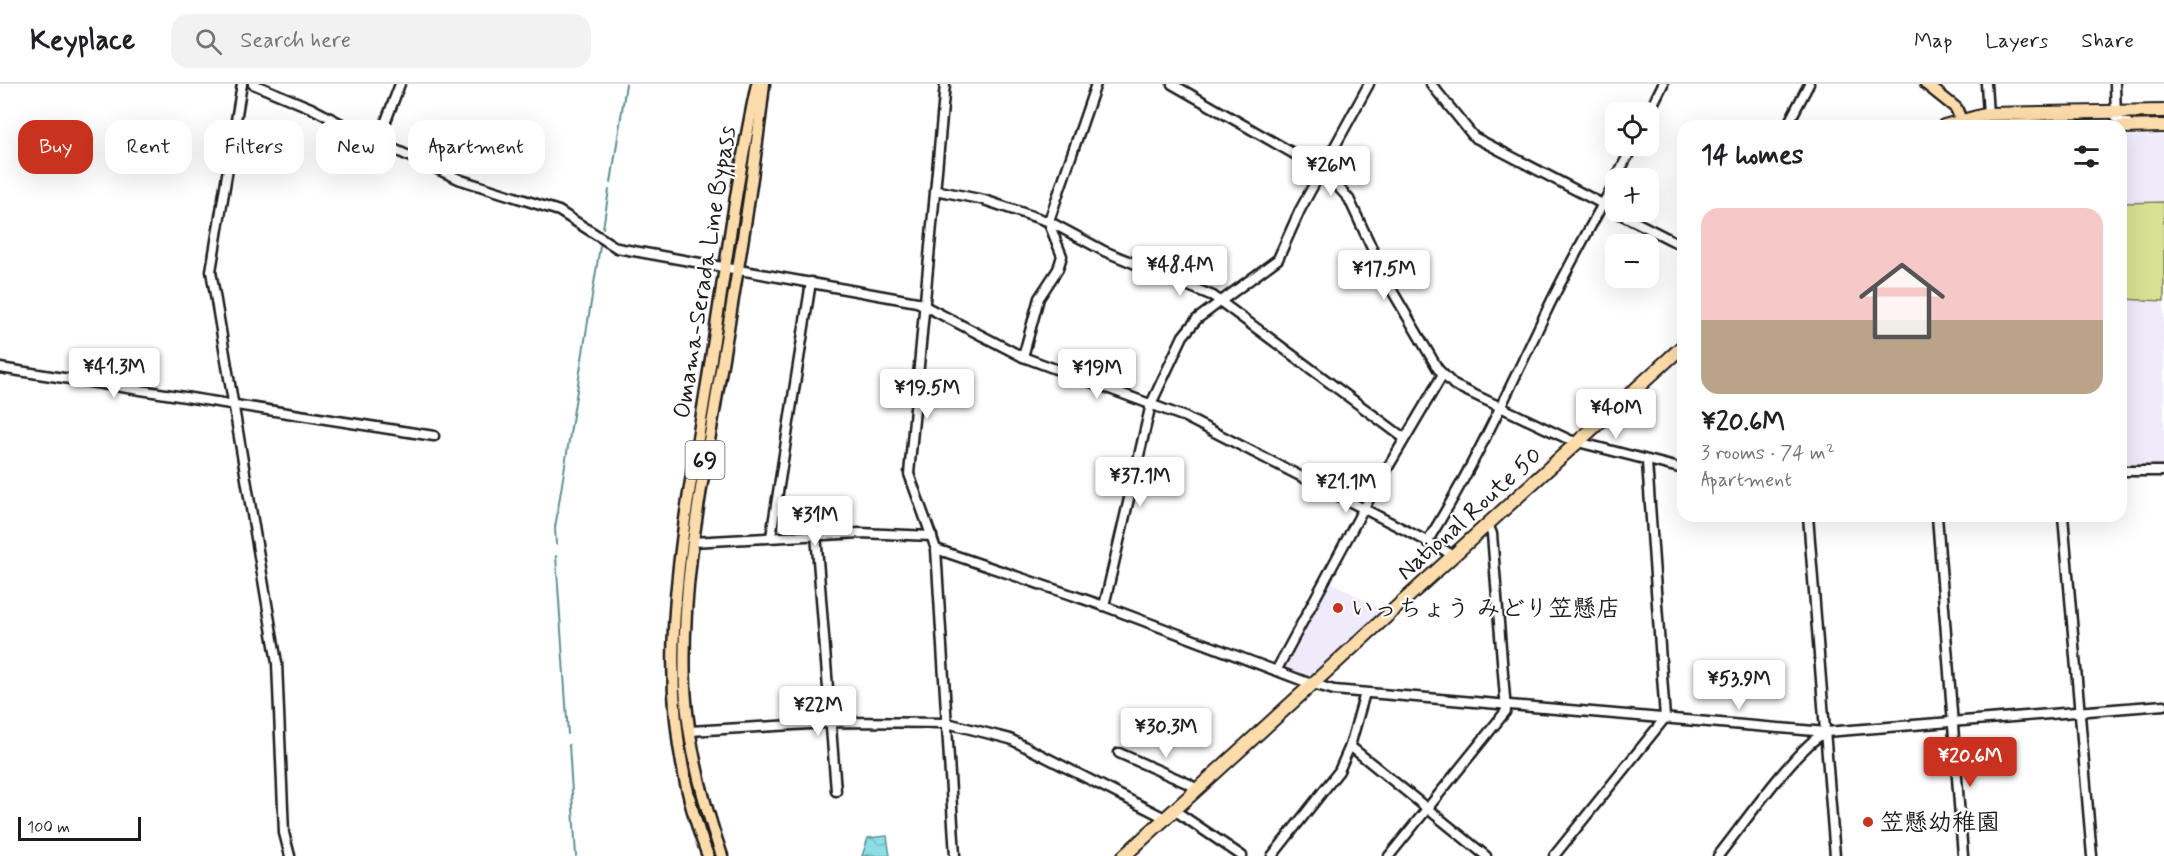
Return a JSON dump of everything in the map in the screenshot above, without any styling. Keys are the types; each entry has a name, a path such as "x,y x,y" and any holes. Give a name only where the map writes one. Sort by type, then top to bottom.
{"highway":[{"path":"1987,120 2164,111"},
{"path":"2127,127 2164,124"},
{"name":"National Route 50","path":"1124,856 1677,352"}],"main road":[{"name":"Omama-Serada Line Bypass","path":"708,856 697,826 683,768 674,711 672,641 682,542 725,267 757,84"},
{"name":"Omama-Serada Line Bypass","path":"722,856 701,794 690,731 685,642 692,542 738,269 764,84"},
{"path":"1926,84 1956,108 1961,120"}],"street":[{"path":"242,84 211,271 277,663 284,833 290,856"},
{"path":"253,84 338,120"},
{"path":"386,120 400,84"},
{"path":"945,84 909,474 911,485 936,549 955,856"},
{"path":"1023,357 1039,298 1058,269 1062,256 1050,222 1096,84"},
{"path":"1172,84 1321,171 1342,190 1355,209 1390,286 1443,374 1460,388 1578,443 1677,468"},
{"path":"1104,606 1151,404 1186,331 1278,259 1300,210 1369,84"},
{"path":"1431,84 1474,137 1603,204"},
{"path":"1654,102 1663,84"},
{"path":"1790,120 1809,84"},
{"path":"1986,84 1987,120"},
{"path":"2115,84 2115,112 2119,120"},
{"path":"2127,123 2164,124"},
{"path":"396,150 478,186 559,211 616,248 924,304 1023,357 1193,421 1452,557"},
{"path":"935,190 984,200 1050,222 1104,251 1222,301 1404,438"},
{"path":"1426,542 1460,490 1502,409 1550,305 1605,200"},
{"path":"1637,222 1677,243"},
{"path":"771,537 811,282"},
{"path":"0,368 434,436"},
{"path":"1276,671 1364,509 1443,374"},
{"path":"1554,856 1665,718 1647,462"},
{"path":"2127,471 2164,471"},
{"path":"1808,522 1835,856"},
{"path":"1936,522 1963,856"},
{"path":"2064,522 2092,856"},
{"path":"1389,856 1426,807 1505,714 1507,705 1492,534 1488,524"},
{"path":"692,542 816,534 932,536"},
{"path":"816,534 836,791"},
{"path":"936,549 1104,606 1312,684 1365,693 1826,732 2164,705"},
{"path":"1272,856 1329,786 1350,746 1365,693"},
{"path":"690,731 830,723 947,723 1010,739 1170,814 1242,856"},
{"path":"1718,856 1778,780 1816,737 1826,732"},
{"path":"1350,746 1486,856"},
{"path":"1119,753 1189,784 1197,790"}],"shaded area":[{"path":"2164,135 2164,466 2127,466 2127,136"},
{"path":"1329,581 1383,610 1309,678 1305,678 1283,668"}],"green space":[{"path":"2164,202 2164,301 2127,299 2127,203"}],"water":[{"path":"887,836 890,856 862,856 868,838"}],"waterway":[{"path":"611,183 626,84"},
{"path":"603,228 609,190"},
{"path":"556,544 555,528 600,246"},
{"path":"556,556 568,734"},
{"path":"569,745 576,856"}],"place":[{"name":"いっちょう みどり笠懸店","path":"1338,608"},
{"name":"笠懸幼稚園","path":"1868,822"}]}
